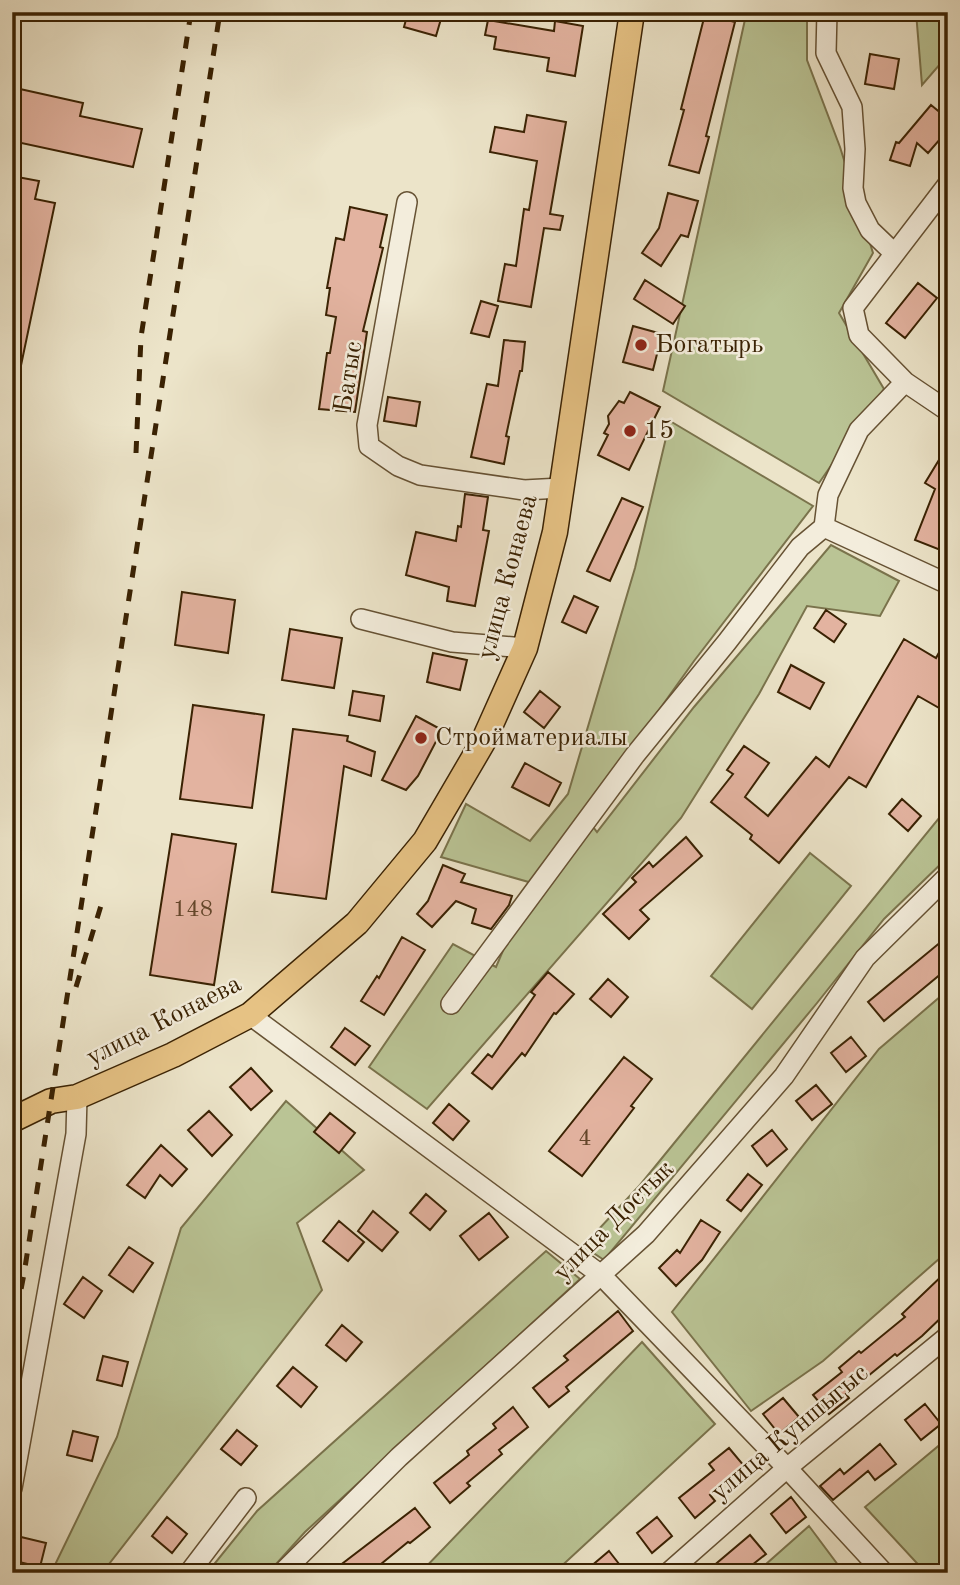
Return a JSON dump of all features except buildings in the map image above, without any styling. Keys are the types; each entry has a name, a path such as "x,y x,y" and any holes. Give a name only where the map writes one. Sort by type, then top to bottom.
{"main road":[{"name":"улица Конаева","path":"12,1119 51,1101 77,1097 173,1055 250,1015 357,923 425,841 483,743 525,648 555,532 632,12"}],"street":[{"path":"827,12 826,53 852,107 855,149 853,188 856,203 870,230 894,253"},
{"path":"948,184 853,308 859,335 905,382 948,411"},
{"name":"Батыс","path":"407,201 367,425 369,446 398,466 419,475 524,490 562,488"},
{"path":"450,1004 643,744 727,642 800,547 824,527 828,495 859,430 905,382"},
{"path":"824,527 948,583"},
{"path":"362,619 452,642 525,648"},
{"name":"улица Достык","path":"282,1573 399,1457 646,1234 784,1076 865,958 948,876"},
{"path":"250,1015 601,1275 884,1573"},
{"path":"12,1488 76,1135 77,1097"},
{"name":"улица Куншыгыс","path":"668,1573 787,1468 948,1336"},
{"path":"189,1573 246,1498"}],"green space":[{"path":"740,12 807,12 807,60 840,147 873,253 839,313 884,389 819,483 663,391 746,15"},
{"path":"916,12 948,12 948,55 922,85"},
{"path":"670,421 813,506 694,661 584,815 597,832 694,707 831,545 899,581 880,616 807,606 759,694 681,818 427,1109 369,1067 453,944 496,967 532,883 441,857 466,804 530,841 568,794 635,568"},
{"path":"948,807 948,857 884,919 604,1260 583,1246 640,1185"},
{"path":"810,853 851,886 752,1009 711,976"},
{"path":"948,990 948,1251 823,1361 751,1411 672,1312 879,1049"},
{"path":"286,1101 364,1170 297,1223 322,1290 102,1573 51,1573 117,1437 181,1228"},
{"path":"546,1251 580,1279 305,1532 268,1573 207,1573 257,1511"},
{"path":"642,1342 715,1424 554,1573 420,1573"},
{"path":"948,1438 948,1573 926,1573 865,1507"},
{"path":"809,1526 844,1573 756,1573"}],"railway":[{"path":"136,453 141,337 191,12"},
{"path":"12,1336 24,1274 220,12"},
{"path":"76,987 103,899"}],"place":[{"name":"Богатырь","path":"641,345"},
{"name":"15","path":"630,431"},
{"name":"Стройматериалы","path":"421,738"}]}
